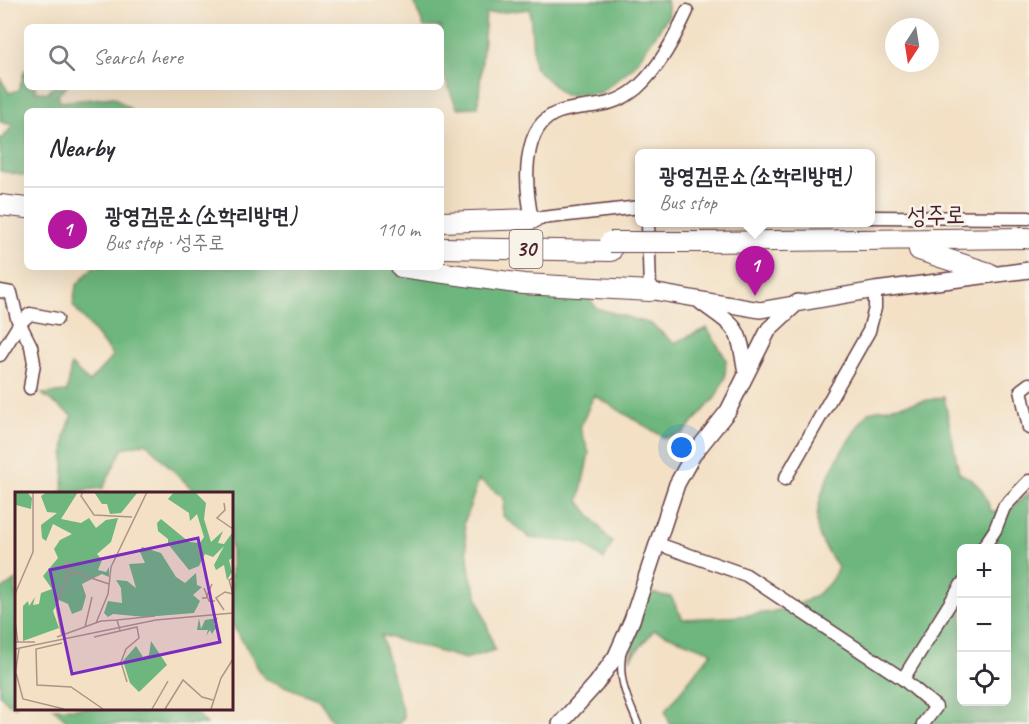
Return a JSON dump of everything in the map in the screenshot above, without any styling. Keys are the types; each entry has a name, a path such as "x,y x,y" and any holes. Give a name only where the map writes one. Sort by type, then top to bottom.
{"highway":[{"path":"0,194 24,198"},
{"path":"0,205 24,208"},
{"path":"444,222 532,219"},
{"name":"성주로","path":"700,246 1029,238"},
{"name":"30","path":"444,240 611,247"},
{"name":"성주로","path":"700,246 919,250 1029,248"},
{"name":"30","path":"444,248 700,246"},
{"path":"919,250 989,273"},
{"path":"423,270 524,284 650,291"}],"street":[{"path":"635,207 532,219 528,186 529,142 546,119 559,112 610,103 636,88 671,47 686,6"},
{"path":"875,217 1029,218"},
{"path":"648,227 650,291 760,310 798,302 989,273 1029,270"},
{"path":"785,479 869,331 875,308 875,290"},
{"path":"0,291 11,293 20,323 31,346 34,363 30,388"},
{"path":"696,299 734,326 740,335 746,373"},
{"path":"560,724 596,684 616,656 658,544 677,484 693,455 728,411 769,329 798,302"},
{"path":"0,355 20,323 30,314 57,319"},
{"path":"1029,384 1022,390 1029,428"},
{"path":"986,544 995,530 1004,507 1029,481"},
{"path":"658,544 746,574 903,679 936,706 923,724"},
{"path":"903,679 957,592"}],"lane":[{"path":"625,637 620,671 623,690 638,724"}],"green space":[{"path":"413,0 667,0 669,15 634,66 600,93 564,95 534,67 530,9 486,14 478,107 457,108 444,76 444,24 423,24"},
{"path":"24,72 24,90 48,93 50,90 63,90 58,94 60,102 114,97 129,108 24,108 24,175 0,171 0,138 4,137 13,125 0,122 0,78 9,93 19,90"},
{"path":"90,270 442,270 585,291 596,308 651,324 674,343 707,328 726,359 725,378 715,398 683,433 665,438 594,395 580,428 589,453 579,501 612,543 604,560 583,543 530,538 503,516 504,498 479,480 464,523 470,574 495,650 465,659 381,635 404,717 398,724 334,724 320,700 264,678 232,624 232,492 195,492 146,443 123,448 103,488 63,492 65,436 72,416 42,394 67,392 71,365 89,382 113,356 73,305 76,286"},
{"path":"944,397 959,473 980,488 991,511 1009,511 1029,492 1029,724 670,724 665,711 712,652 654,630 630,659 646,592 671,597 683,619 772,612 794,606 813,597 829,584 838,566 825,547 818,531 818,510 827,480 868,412"},
{"path":"15,581 15,706 9,704 0,695 0,591"},
{"path":"54,709 193,709 206,724 71,724"}],"place":[{"name":"광영검문소(소학리방면)","path":"755,296"}]}
